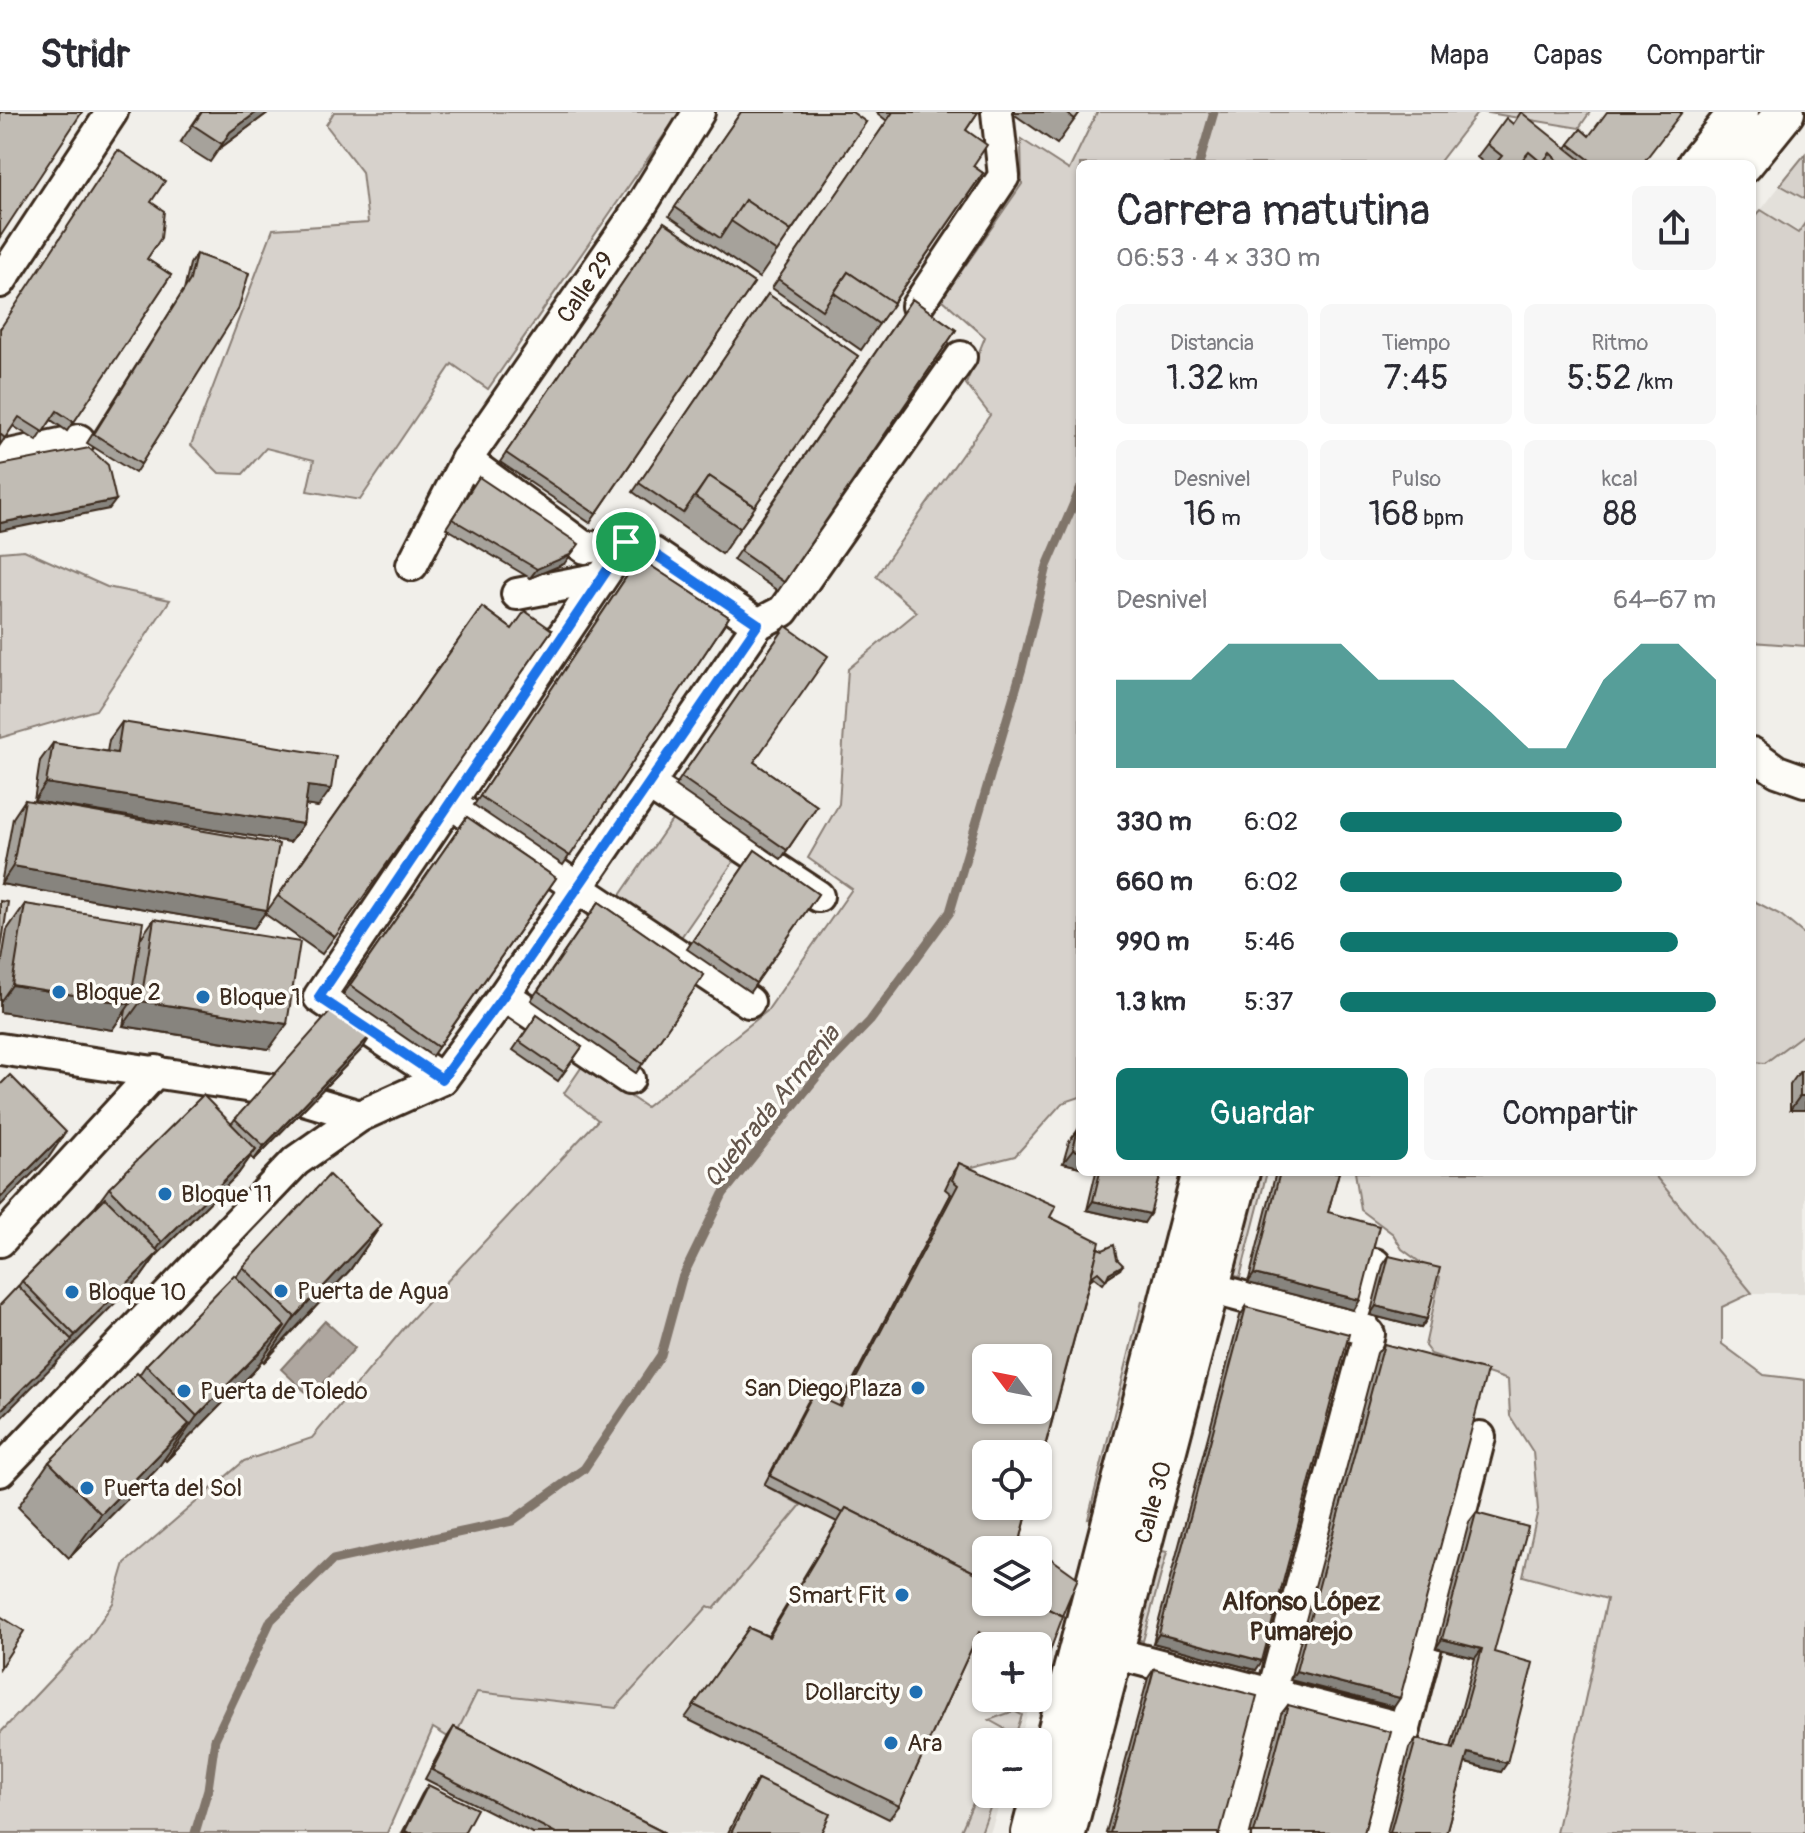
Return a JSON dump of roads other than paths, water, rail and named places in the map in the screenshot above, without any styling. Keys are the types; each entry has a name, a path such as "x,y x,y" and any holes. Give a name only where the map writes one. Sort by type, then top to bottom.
{"main road":[{"path":"1700,160 1739,112"},
{"path":"1746,160 1785,112"},
{"name":"Calle 30","path":"1031,1833 1201,1176"},
{"name":"Calle 30","path":"1066,1833 1239,1176"}],"street":[{"path":"0,282 112,112"},
{"name":"Calle 29","path":"412,565 466,460 639,209 699,112"},
{"path":"917,306 1004,176 997,112"},
{"path":"0,1471 296,1161 360,1116 442,1079 504,995 758,624 783,611 961,357"},
{"path":"0,457 79,440"},
{"path":"466,460 585,548 626,542 653,553 758,624"},
{"path":"442,1079 319,997 626,542"},
{"path":"517,594 601,578"},
{"path":"1756,756 1777,771 1805,781"},
{"path":"648,784 818,896"},
{"path":"452,804 749,1002"},
{"path":"504,995 629,1079"},
{"path":"0,1049 273,1090 360,1116"},
{"path":"0,1241 156,1071"},
{"path":"1359,1328 1375,1264"},
{"path":"1210,1288 1359,1328 1369,1334 1368,1347 1235,1833"},
{"path":"1378,1833 1480,1437"},
{"path":"1114,1653 1405,1729"}],"waterway":[{"name":"Quebrada Armenia","path":"1200,160 1214,112"},
{"name":"Quebrada Armenia","path":"195,1833 208,1789 215,1739 271,1620 333,1560 512,1521 584,1469 661,1355 682,1278 723,1194 819,1074 870,1021 950,912 1022,668 1047,566 1076,498"}],"place":[{"name":"Bloque 2","path":"59,992"},
{"name":"Bloque 1","path":"203,997"},
{"name":"Bloque 11","path":"165,1194"},
{"name":"Puerta de Agua","path":"281,1291"},
{"name":"Bloque 10","path":"72,1292"},
{"name":"San Diego Plaza","path":"918,1388"},
{"name":"Puerta de Toledo","path":"184,1391"},
{"name":"Puerta del Sol","path":"87,1488"},
{"name":"Smart Fit","path":"902,1595"},
{"name":"Dollarcity","path":"916,1692"},
{"name":"Ara","path":"891,1743"}],"district":[{"name":"Alfonso López Pumarejo","path":"1301,1616"}]}
